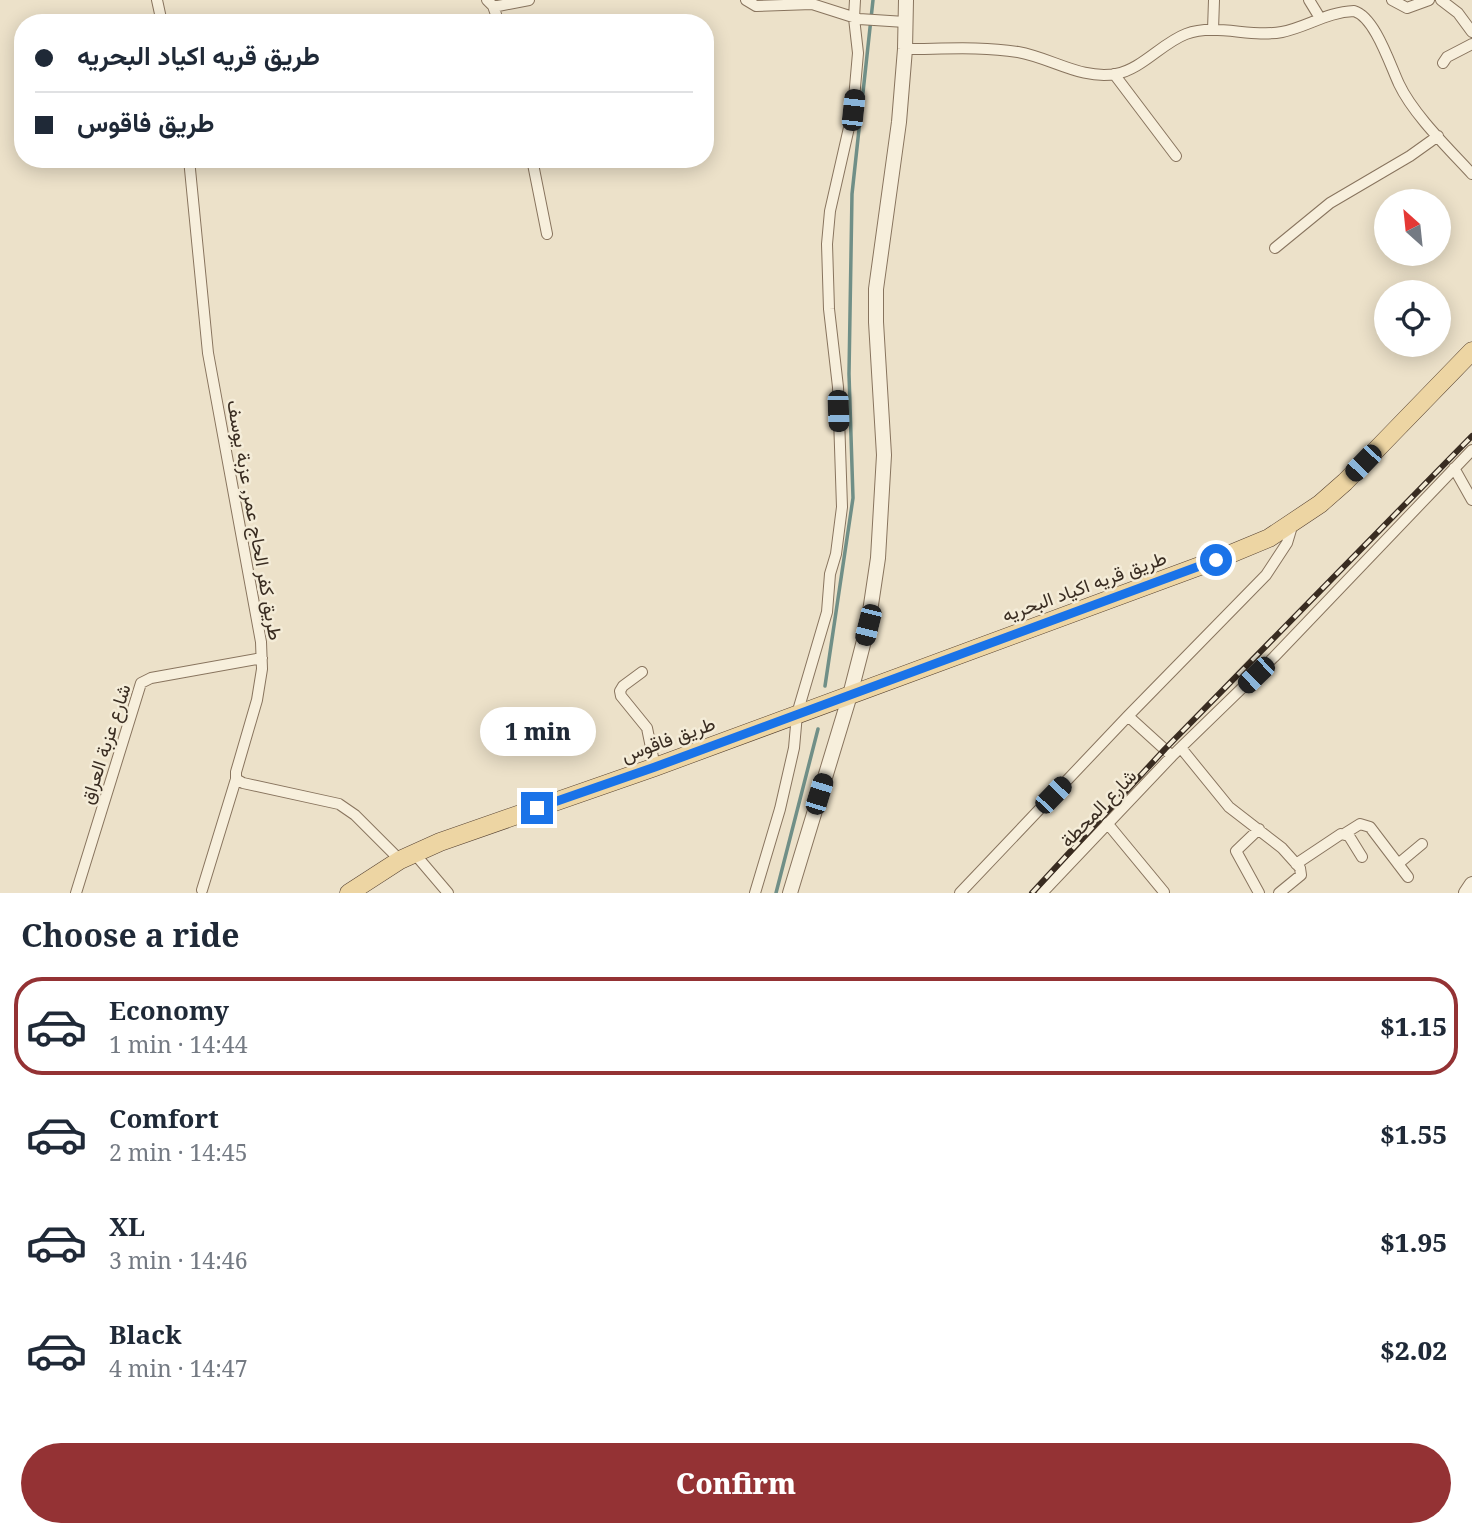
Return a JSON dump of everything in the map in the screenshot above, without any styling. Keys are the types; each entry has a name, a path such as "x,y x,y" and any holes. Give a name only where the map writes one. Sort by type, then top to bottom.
{"main road":[{"name":"طريق قريه اكياد البحريه","path":"850,695 1269,538 1293,523 1345,482 1472,351"},
{"name":"طريق فاقوس","path":"349,893 407,856 467,832 655,767 850,695"}],"street":[{"path":"490,3 529,0"},
{"path":"746,0 756,6 812,4 856,18 898,22"},
{"path":"755,893 780,809 794,748 797,714 827,612 830,574 836,554 842,507 838,387 829,309 827,244 830,211 853,110 858,53 855,0"},
{"path":"790,893 850,695 868,625 881,525 884,455 876,289 899,122 905,49 898,22 906,0"},
{"path":"1213,30 1214,0"},
{"path":"1309,0 1320,18"},
{"path":"1354,11 1360,0"},
{"path":"1392,0 1407,8 1429,0"},
{"path":"1441,0 1458,13 1472,32"},
{"path":"905,49 999,50 1024,53 1083,73 1114,74 1134,67 1190,33 1213,30 1282,32 1320,18 1354,11 1374,30 1401,89 1472,174"},
{"path":"1443,63 1447,57 1472,44"},
{"path":"1114,74 1176,156"},
{"path":"1275,248 1330,203 1393,167 1438,136"},
{"name":"طريق كفر الحاج عمر, عزبة يوسف","path":"189,168 208,353 257,612 262,658 257,700 202,890"},
{"path":"534,168 547,234"},
{"name":"شارع المحطة","path":"1042,893 1107,823 1274,657 1472,450"},
{"path":"1454,468 1472,500"},
{"path":"960,893 1266,575 1287,543 1293,523"},
{"name":"شارع عزبة العراق","path":"76,893 141,683 151,678 262,658"},
{"path":"642,671 622,686 620,691 621,696 647,728 655,767"},
{"path":"1128,716 1172,757"},
{"path":"1181,748 1229,807 1282,848 1302,872 1279,893"},
{"path":"236,779 243,783 339,804 407,856 448,893"},
{"path":"1107,823 1164,892"},
{"path":"1296,864 1360,824 1370,827 1408,877"},
{"path":"1259,829 1236,851 1259,893"},
{"path":"1344,834 1351,838 1362,857"},
{"path":"1398,864 1422,844"},
{"path":"1466,893 1472,884"}],"waterway":[{"path":"825,686 853,498 849,374 852,194 873,0"},
{"path":"776,893 818,729"}],"railway":[{"path":"1032,893 1165,749 1472,436"}],"route":[{"path":"537,808 1216,560"}]}
